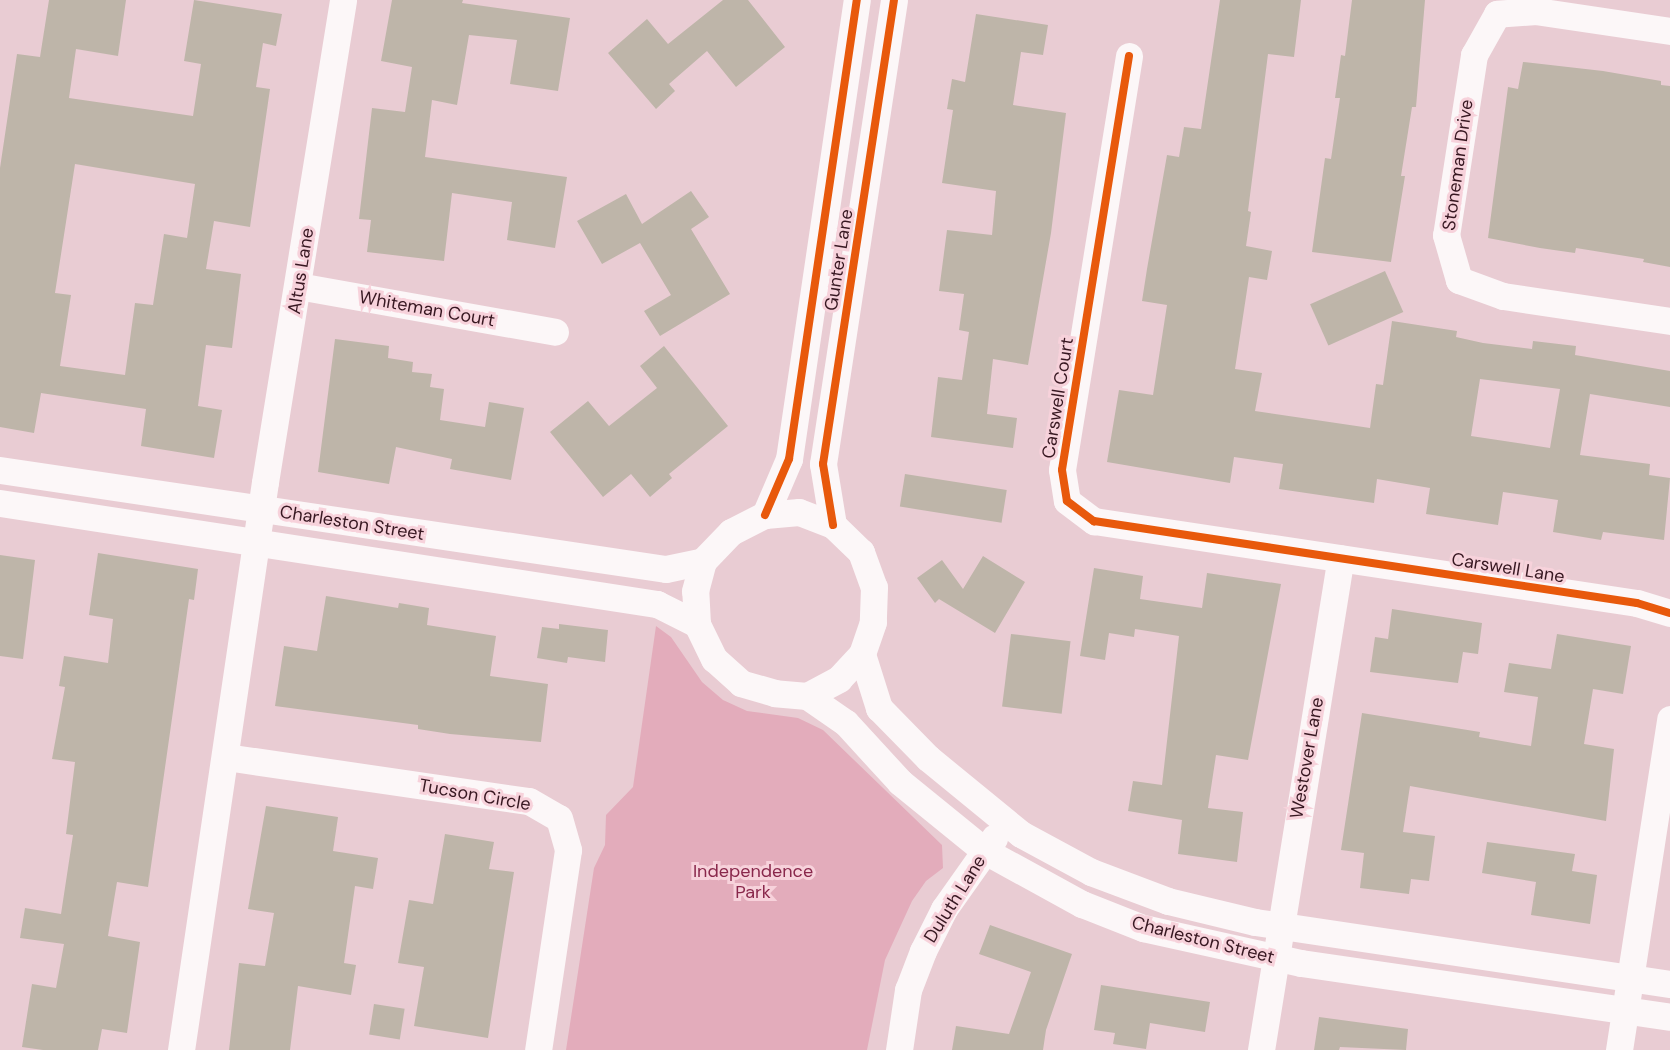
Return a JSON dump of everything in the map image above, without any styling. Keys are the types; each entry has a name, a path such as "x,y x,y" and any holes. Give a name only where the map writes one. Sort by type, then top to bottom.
{"street":[{"name":"Altus Lane","path":"256,541 344,0"},
{"name":"Gunter Lane","path":"765,515 789,459 857,0"},
{"name":"Gunter Lane","path":"833,525 823,464 894,0"},
{"name":"Stoneman Drive","path":"1670,31 1536,11 1497,14 1474,54 1446,235 1459,280 1503,296 1670,321"},
{"name":"Carswell Court","path":"1129,56 1062,470 1067,501 1094,521 1341,558"},
{"name":"Whiteman Court","path":"298,286 555,332"},
{"name":"Charleston Street","path":"0,470 666,569 703,561"},
{"name":"Charleston Street","path":"0,503 657,604 697,624"},
{"path":"799,512 833,525 861,552 874,587 873,622 862,654 839,679 807,696 775,693 741,683 714,659 697,624 695,591 703,561 731,532 765,515 799,512"},
{"path":"181,1050 226,757 256,541"},
{"name":"Carswell Lane","path":"1341,558 1637,603 1670,613"},
{"name":"Westover Lane","path":"1261,1050 1279,926 1341,558"},
{"name":"Charleston Street","path":"862,654 879,708 928,758 1006,823 1091,872 1168,902 1279,926 1670,984"},
{"name":"Charleston Street","path":"807,696 846,723 900,782 985,851 1082,904 1143,928 1274,958 1670,1017"},
{"path":"1619,1050 1670,719"},
{"name":"Tucson Circle","path":"226,757 529,801 559,818 568,850 538,1050"},
{"name":"Duluth Lane","path":"899,1050 908,990 923,951 944,909 1006,823"}],"green space":[{"name":"Independence Park","path":"656,626 671,637 702,682 723,700 747,711 798,718 823,730 942,845 943,868 926,881 912,901 885,960 867,1050 566,1050 594,868 605,845 606,815 633,787"}],"building":[{"path":"49,0 126,0 118,56 76,49 69,98 193,116 201,64 184,61 194,0 282,14 276,46 263,43 256,87 270,89 250,227 214,221 206,269 241,274 232,348 206,345 198,406 222,410 214,458 141,446 146,409 41,393 34,433 0,427 0,168 17,54 40,57","holes":["75,164 195,184 187,238 164,234 153,305 135,303 125,375 60,366 71,295 55,293"]},
{"path":"392,0 463,0 462,3 570,18 558,91 510,84 517,40 469,35 457,105 432,100 425,157 567,177 555,248 507,240 512,202 452,193 444,261 367,252 371,220 359,219 372,108 405,112 412,67 381,61"},
{"path":"723,0 748,0 785,47 736,87 707,51 669,84 675,91 656,109 608,53 647,19 668,44"},
{"path":"1220,0 1301,0 1294,57 1268,54 1248,211 1251,212 1246,246 1272,251 1267,280 1249,277 1235,369 1262,373 1255,411 1370,428 1376,384 1383,385 1392,321 1457,331 1456,337 1483,343 1532,349 1533,341 1576,346 1575,355 1670,371 1670,407 1590,394 1580,455 1650,464 1649,475 1670,478 1664,540 1603,532 1601,540 1553,532 1558,500 1503,492 1498,525 1426,514 1430,488 1377,479 1374,503 1279,489 1283,464 1234,457 1230,483 1107,462 1119,390 1153,395 1167,305 1142,301 1167,155 1179,157 1184,127 1201,129","holes":["1480,379 1560,389 1550,448 1471,436"]},
{"path":"1352,0 1425,0 1416,107 1412,107 1401,176 1405,176 1391,262 1312,252 1325,158 1331,159 1340,98 1335,98 1341,55 1345,56"},
{"path":"976,14 1048,25 1043,55 1021,52 1013,105 1066,113 1051,233 1028,365 993,359 987,414 1017,418 1013,448 931,437 938,377 962,380 969,332 959,330 964,294 939,291 947,230 992,235 996,191 942,183 953,110 947,109 952,79 965,82"},
{"path":"1523,62 1603,71 1661,81 1661,85 1670,86 1670,267 1643,262 1644,259 1576,248 1575,253 1488,238 1508,87 1518,89"},
{"path":"691,191 709,217 691,229 730,294 660,336 644,311 671,295 640,243 602,264 577,221 626,194 642,224"},
{"path":"1385,271 1403,312 1328,345 1310,304"},
{"path":"335,339 389,346 388,358 413,362 412,372 432,374 430,387 444,389 440,420 485,427 489,402 524,408 511,480 450,469 452,459 396,447 389,484 318,472"},
{"path":"664,346 728,426 669,474 672,478 650,497 631,474 603,497 550,432 588,401 609,426 657,388 640,366"},
{"path":"905,474 1007,490 1002,523 900,507"},
{"path":"98,553 198,569 194,600 189,599 148,887 117,882 108,936 140,942 127,1033 102,1029 98,1050 43,1050 22,1047 32,984 56,988 64,944 20,938 25,908 61,914 73,835 66,834 75,762 52,759 65,687 59,686 64,656 108,663 113,619 89,615"},
{"path":"0,555 35,560 23,659 0,656"},
{"path":"983,556 1025,582 995,633 939,599 935,603 917,578 942,560 963,589"},
{"path":"1094,568 1143,576 1140,599 1202,608 1207,573 1281,584 1248,760 1216,755 1208,808 1243,812 1237,862 1178,854 1182,820 1128,811 1133,781 1162,785 1179,636 1135,629 1134,637 1109,633 1105,660 1080,656"},
{"path":"326,596 398,608 399,603 429,608 427,625 496,636 490,676 548,684 541,742 450,734 418,729 418,725 275,706 284,646 317,651"},
{"path":"1392,609 1482,623 1478,654 1463,652 1458,683 1370,672 1375,637 1388,639"},
{"path":"559,624 608,630 605,662 568,657 567,663 537,658 542,627 559,629"},
{"path":"1011,634 1071,641 1062,714 1002,706"},
{"path":"1557,634 1631,646 1623,694 1593,689 1584,744 1614,749 1606,821 1410,786 1403,832 1435,836 1429,881 1411,879 1409,894 1360,888 1364,853 1341,850 1362,713 1480,732 1479,737 1531,746 1538,697 1504,692 1509,663 1551,669"},
{"path":"266,806 338,817 333,851 378,858 373,889 355,886 344,963 356,965 351,995 298,986 290,1050 229,1050 239,963 265,966 274,913 248,909"},
{"path":"445,834 494,842 489,869 514,872 488,1038 414,1026 424,967 398,963 409,900 433,904"},
{"path":"1487,842 1575,854 1572,871 1597,875 1590,924 1531,915 1536,882 1482,873"},
{"path":"990,925 1072,954 1046,1030 1043,1050 952,1050 956,1026 1009,1034 1031,972 979,954"},
{"path":"1101,985 1210,1002 1205,1032 1150,1023 1146,1049 1113,1044 1115,1033 1094,1030"},
{"path":"374,1004 405,1009 400,1039 369,1035"},
{"path":"1319,1017 1408,1029 1406,1050 1340,1047 1339,1050 1314,1050"}],"cycle path":[{"path":"765,515 789,459 857,0"},
{"path":"833,525 823,464 894,0"},
{"path":"1129,56 1062,470 1067,501 1094,521 1637,603 1670,613"}]}
